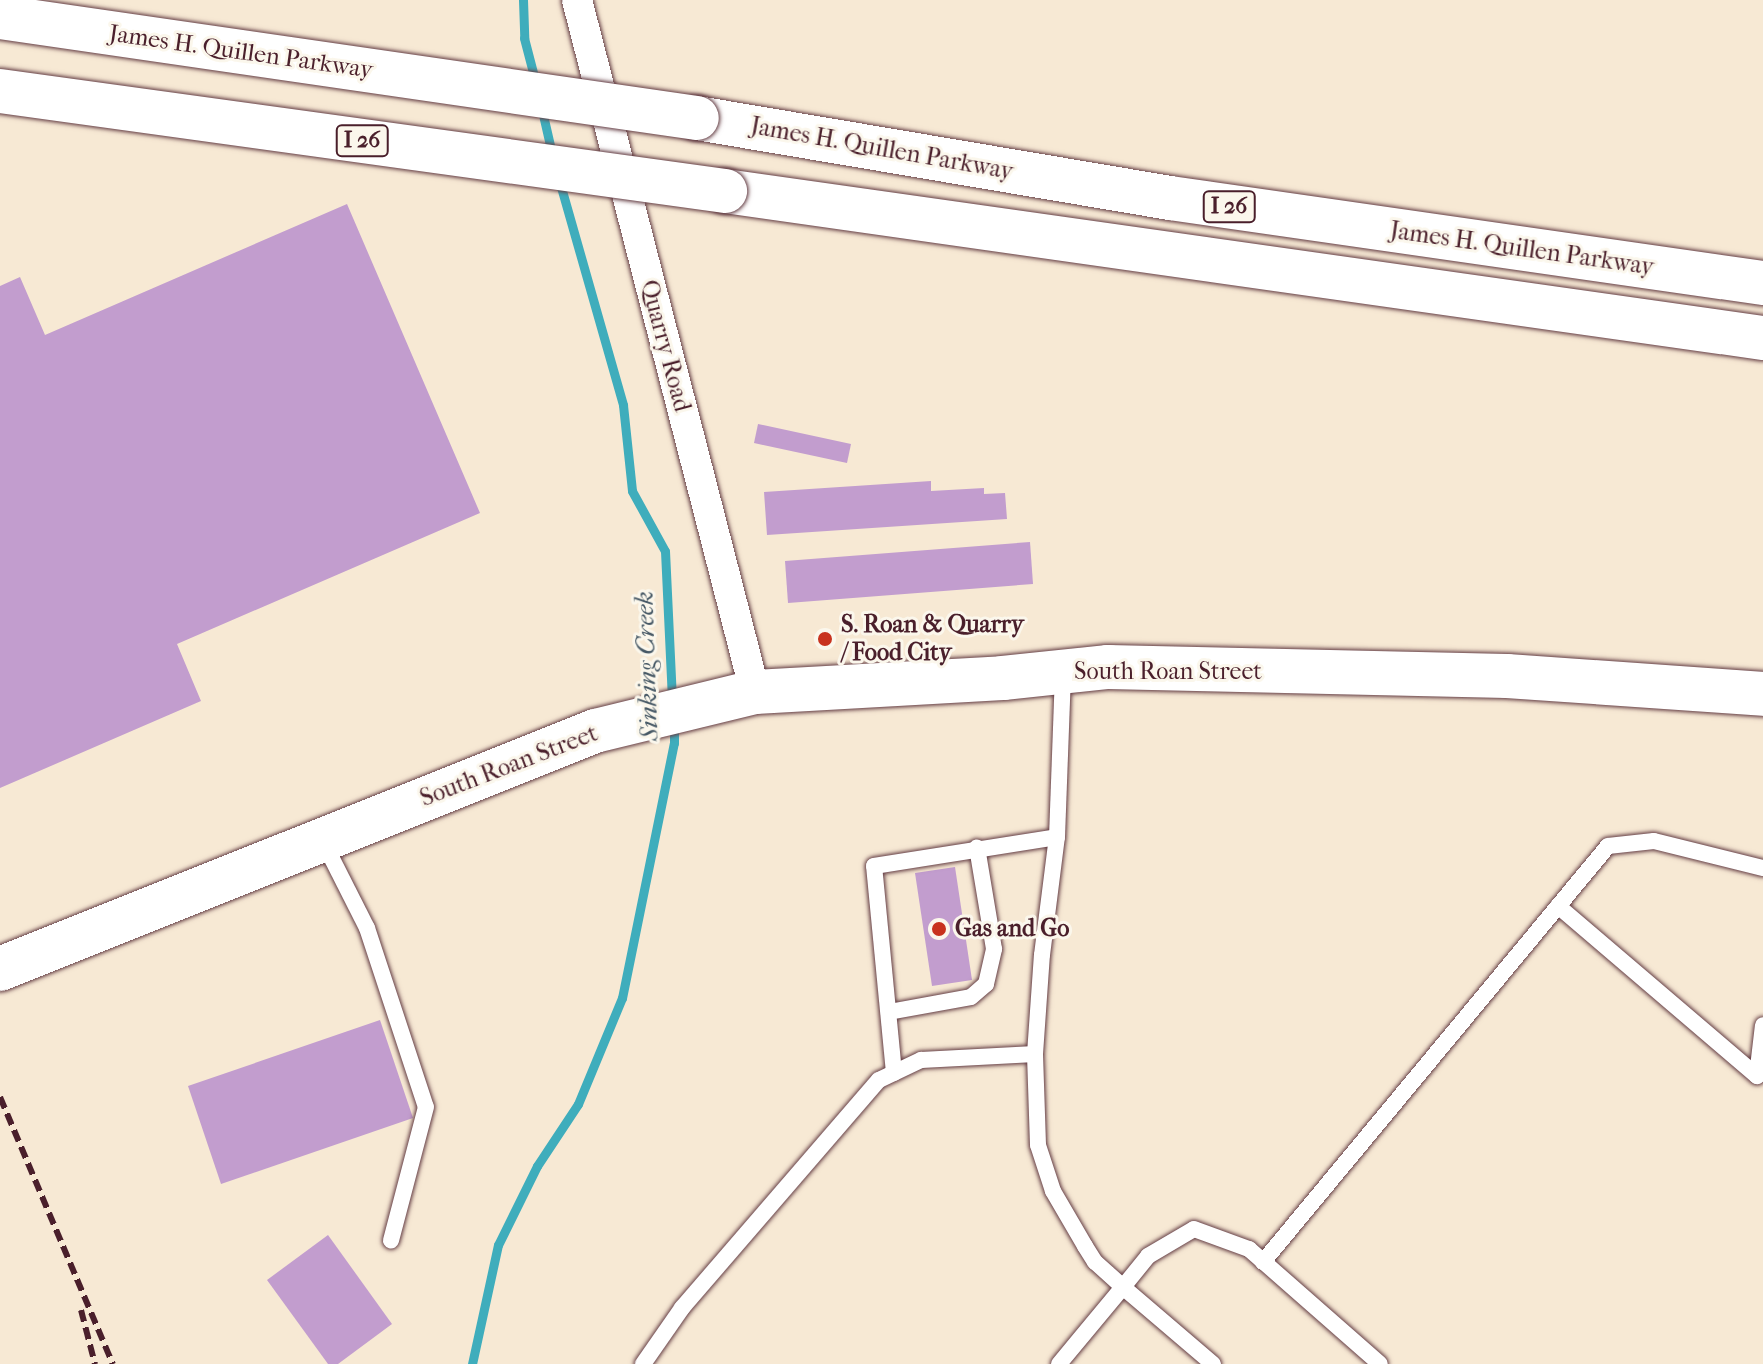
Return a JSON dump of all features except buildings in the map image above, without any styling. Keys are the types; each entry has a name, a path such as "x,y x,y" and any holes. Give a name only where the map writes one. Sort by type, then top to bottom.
{"main road":[{"name":"James H. Quillen Parkway","path":"0,17 697,118 1170,198 1763,283"},
{"name":"I 26","path":"0,91 1763,338"},
{"name":"South Roan Street","path":"0,969 595,731 736,696 1108,667 1507,676 1763,694"}],"street":[{"name":"Quarry Road","path":"577,0 736,696"}],"lane":[{"path":"1063,672 1057,837 1042,955 1035,1054 1036,1116 1045,1170 1095,1262 1213,1364"},
{"path":"894,1073 874,866 977,847 1057,837"},
{"path":"322,840 367,928 426,1107 391,1240"},
{"path":"1263,1262 1608,846 1654,841 1763,868"},
{"path":"889,1012 971,997 986,984 994,949 977,847"},
{"path":"1558,906 1757,1076 1763,1025"},
{"path":"643,1364 682,1308 854,1105 879,1080 921,1060 1035,1054"},
{"path":"1059,1364 1148,1256 1194,1229 1249,1249 1380,1364"}],"waterway":[{"name":"Sinking Creek","path":"523,0 524,38 536,84"},
{"name":"Sinking Creek","path":"541,106 552,154"},
{"name":"Sinking Creek","path":"559,180 623,405 632,491 665,551 672,699"},
{"name":"Sinking Creek","path":"472,1364 498,1245 537,1166 578,1104 622,998 674,743 674,726"}],"railway":[{"path":"0,1097 113,1364"},
{"path":"81,1310 95,1364"}],"place":[{"name":"S. Roan & Quarry / Food City","path":"825,639"},
{"name":"Gas and Go","path":"939,929"}]}
